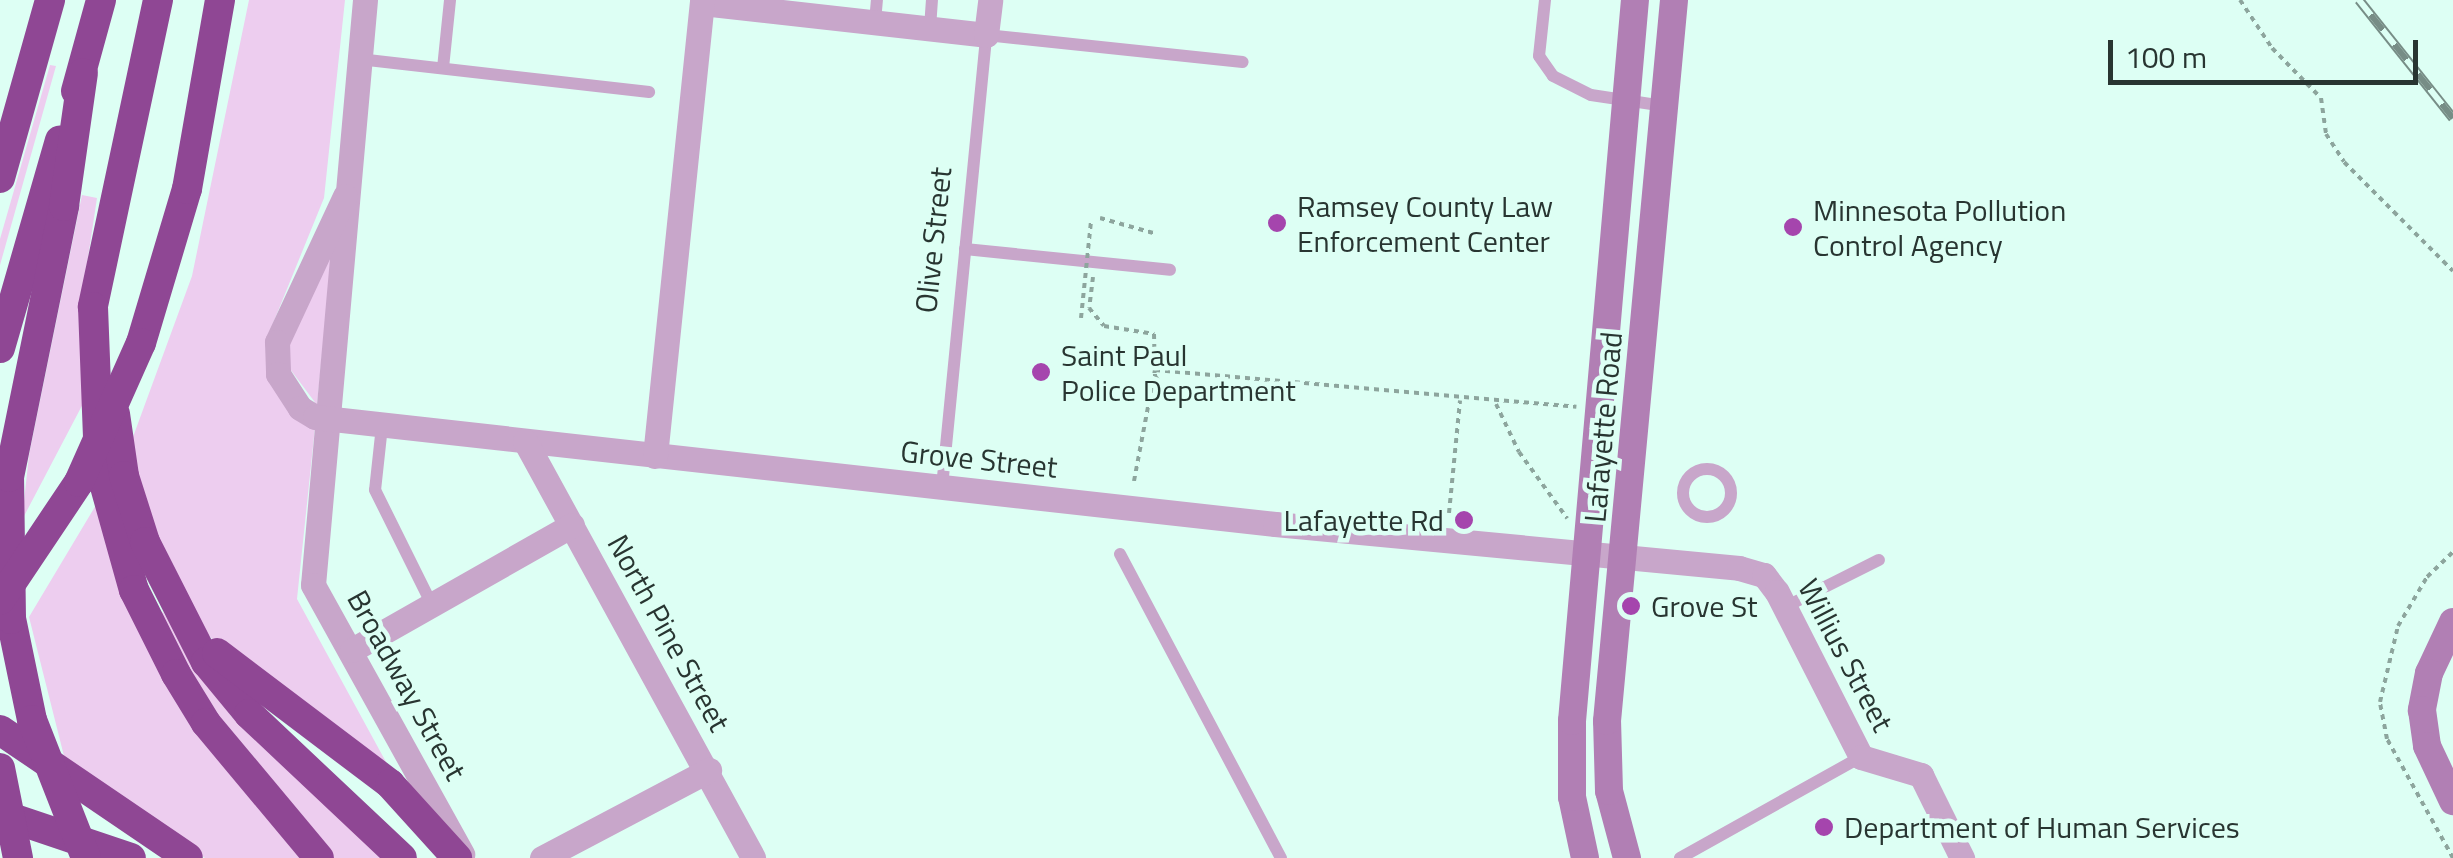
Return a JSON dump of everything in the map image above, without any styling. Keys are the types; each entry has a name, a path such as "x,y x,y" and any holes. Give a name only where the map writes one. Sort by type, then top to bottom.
{"highway":[{"path":"0,178 50,0"},
{"path":"0,348 83,73 101,0"},
{"path":"158,0 92,337 99,465 134,590 206,723 320,858"},
{"path":"0,623 99,442 142,343 186,189 220,0"},
{"path":"83,73 64,206 9,477 11,619 32,720 86,858"},
{"path":"101,287 124,476 157,571 189,630 249,714 402,858"},
{"path":"0,600 37,550"},
{"path":"189,630 390,784 461,858"},
{"path":"0,730 188,858"},
{"path":"0,768 18,858"},
{"path":"0,814 131,858"}],"main road":[{"name":"Lafayette Road","path":"1585,858 1570,764 1630,102 1635,0"},
{"name":"Lafayette Road","path":"1626,858 1607,760 1674,0"},
{"path":"2453,622 2429,673 2422,710 2426,746 2453,801"}],"street":[{"path":"328,420 300,408 275,358 284,322 345,196 365,0"},
{"name":"Olive Street","path":"986,34 990,0"},
{"path":"656,456 702,2 876,11 930,28 986,34"},
{"name":"Broadway Street","path":"345,196 348,244 313,585 352,650 461,858"},
{"name":"Grove Street","path":"328,420 1624,558"},
{"name":"North Pine Street","path":"526,441 709,770 752,858"},
{"path":"352,650 572,525"},
{"name":"Willius Street","path":"1624,558 1764,575 1785,607 1860,757 1921,775 1962,858"},
{"path":"542,858 709,770"}],"lane":[{"path":"443,68 450,0"},
{"path":"930,28 932,0"},
{"path":"1545,0 1540,56 1553,76 1591,95 1666,106"},
{"path":"986,34 1243,62"},
{"name":"Olive Street","path":"942,487 986,34"},
{"path":"358,58 649,92"},
{"path":"965,249 1170,270"},
{"path":"382,426 375,490 432,604"},
{"path":"1120,554 1281,858"},
{"path":"1785,607 1879,560"},
{"path":"1680,858 1860,757"}],"path":[{"path":"2240,0 2272,48 2321,98 2326,134 2344,162 2453,271"},
{"path":"1100,218 1157,234"},
{"path":"1081,318 1091,222"},
{"path":"1094,262 1089,308 1104,326 1154,334 1155,370 1134,481"},
{"path":"1155,370 1165,390"},
{"path":"1155,370 1460,401 1586,407"},
{"path":"1449,513 1460,401"},
{"path":"1496,404 1535,478 1574,526"}],"shaded area":[{"path":"249,0 345,0 324,198 265,343 315,427 297,599 386,762 379,765 219,647 199,624 180,597 126,456 192,276"},
{"path":"50,65 56,66 0,265 0,239"},
{"path":"82,195 97,198 84,284 86,398 22,520 29,455"},
{"path":"333,244 317,405 290,369 287,341"},
{"path":"99,500 132,607 307,858 205,858 66,764 29,617"},
{"path":"163,612 231,716 382,858 332,858 231,739 156,616"}],"railway":[{"path":"2359,0 2453,118"}],"place":[{"name":"Ramsey County Law Enforcement Center","path":"1277,223"},
{"name":"Minnesota Pollution Control Agency","path":"1793,227"},
{"name":"Saint Paul Police Department","path":"1041,372"},
{"name":"Lafayette Rd","path":"1464,520"},
{"name":"Grove St","path":"1631,606"},
{"name":"Department of Human Services","path":"1824,827"}]}
